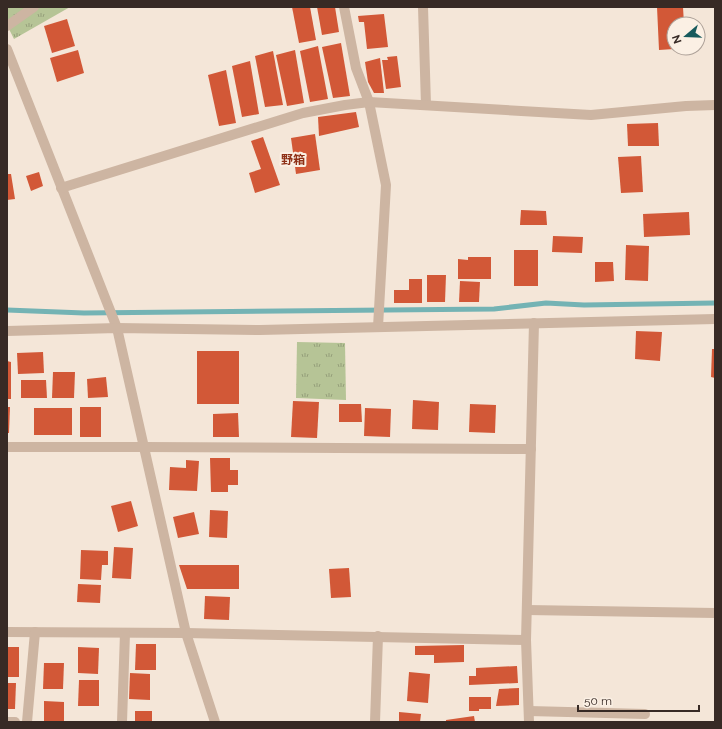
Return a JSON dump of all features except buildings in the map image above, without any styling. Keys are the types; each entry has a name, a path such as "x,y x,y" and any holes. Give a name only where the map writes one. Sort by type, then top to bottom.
{"street":[{"path":"7,26 34,7"},
{"path":"344,7 356,68 369,102 386,185 378,327"},
{"path":"423,7 426,105"},
{"path":"7,49 117,328 186,633 215,722"},
{"path":"62,188 303,113 345,105 369,102 591,115 686,106 715,105"},
{"path":"7,331 117,328 260,330 715,319"},
{"path":"529,722 526,640 534,323"},
{"path":"7,448 144,447 531,450"},
{"path":"527,610 715,613"},
{"path":"7,632 186,633 526,640"},
{"path":"27,722 35,632"},
{"path":"122,722 125,633"},
{"path":"375,722 378,636"},
{"path":"529,711 645,714"},
{"path":"7,722 16,722"}],"green space":[{"path":"7,7 70,7 14,39 7,27"},
{"path":"297,342 345,343 346,400 296,398"}],"waterway":[{"path":"7,310 84,313 494,309 546,303 584,305 715,303"}],"district":[{"name":"野箱","path":"293,160"}]}
